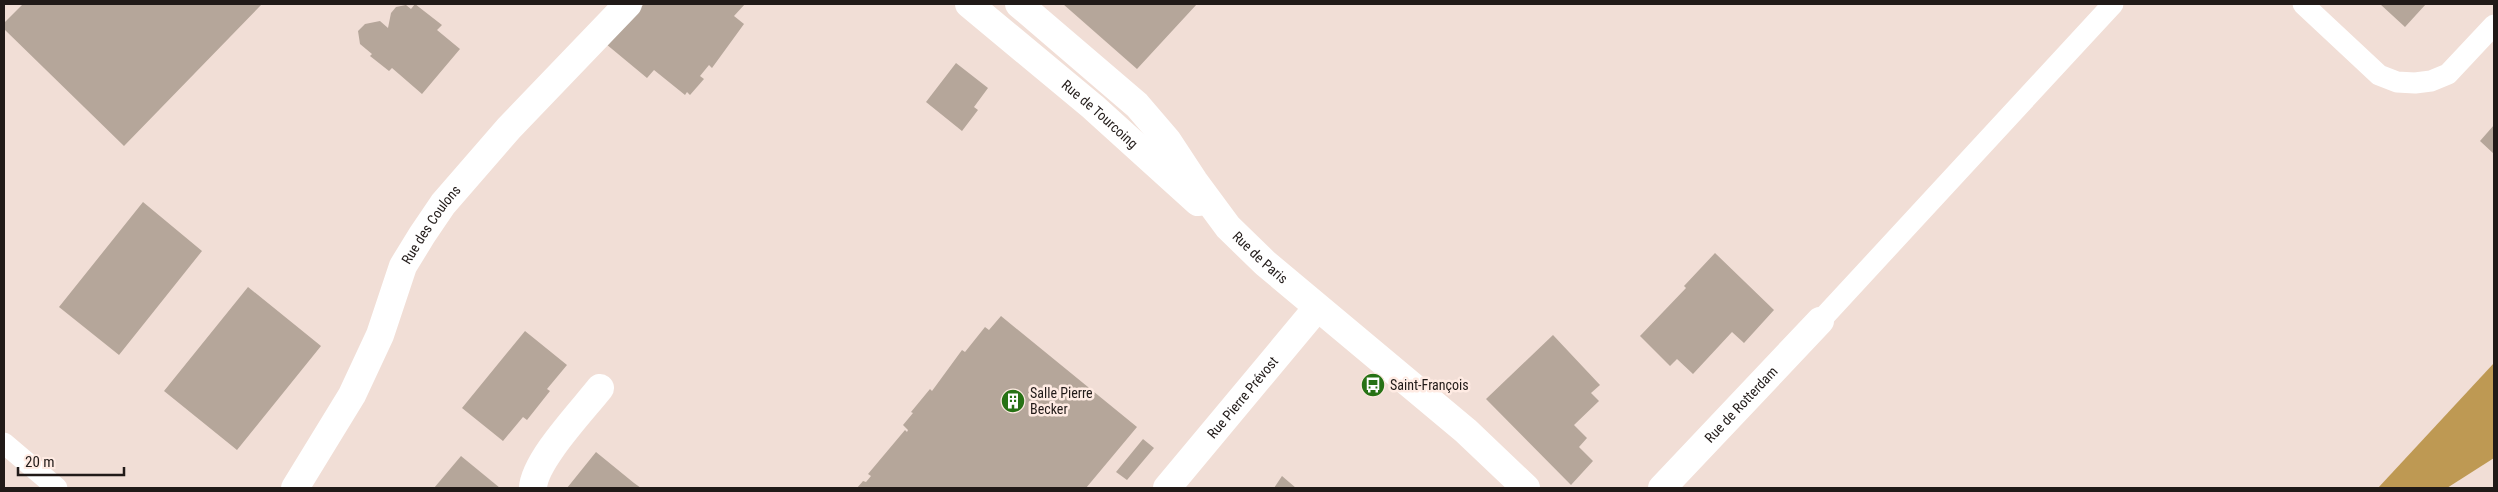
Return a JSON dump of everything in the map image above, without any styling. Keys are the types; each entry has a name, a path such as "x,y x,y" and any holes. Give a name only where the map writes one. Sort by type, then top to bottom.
{"street":[{"name":"Rue des Coulons","path":"295,488 352,396 380,335 403,266 443,204 509,128 628,4"},
{"name":"Rue de Tourcoing","path":"968,4 1092,107 1179,187 1228,227"},
{"name":"Rue de Paris","path":"1019,4 1137,104 1167,140 1228,227 1317,308 1466,431 1526,488"},
{"name":"Rue Pierre Prévost","path":"1167,488 1317,308"},
{"name":"Rue de Rotterdam","path":"1662,488 1820,321"},
{"path":"533,488 533,482 543,460 600,388"}],"lane":[{"path":"1820,321 2113,4"},
{"path":"2303,4 2379,76 2397,82 2416,83 2431,81 2448,74 2494,25"},
{"path":"4,443 57,488"}],"shaded area":[{"path":"2494,363 2494,458 2447,488 2378,488"}],"building":[{"path":"23,4 262,4 124,146 4,29 4,23"},
{"path":"415,4 442,25 437,30 460,49 422,94 392,68 389,71 370,56 372,54 360,44 358,31 365,24 380,21 388,28 391,13 396,7 406,5 411,9"},
{"path":"644,4 745,4 734,16 744,24 712,68 709,65 700,76 704,79 690,95 687,92 685,95 654,70 647,78 606,44"},
{"path":"1063,4 1197,4 1137,69"},
{"path":"2380,4 2426,4 2405,27"},
{"path":"956,63 988,88 974,107 978,110 962,131 926,102"},
{"path":"2494,125 2494,154 2480,141"},
{"path":"143,202 202,251 119,355 59,307"},
{"path":"1715,253 1774,310 1744,343 1732,332 1693,374 1677,359 1670,366 1640,336 1686,288 1684,286"},
{"path":"248,287 321,346 237,450 164,391"},
{"name":"Salle Pierre Becker","path":"1001,316 1137,427 1086,488 857,488 871,476 868,474 905,430 907,432 908,430 903,425 913,413 911,412 930,389 932,391 962,350 965,352 985,327 989,330"},
{"path":"525,331 567,365 547,389 550,391 527,420 523,417 503,441 462,408"},
{"path":"1553,335 1600,385 1591,393 1599,401 1574,425 1587,438 1579,447 1593,461 1571,485 1486,399"},
{"path":"1143,439 1154,448 1127,480 1116,472"},
{"path":"596,452 634,483 641,488 567,488"},
{"path":"461,456 500,488 434,488"},
{"path":"1282,476 1296,488 1274,488"}],"place":[{"name":"Saint-François","path":"1373,385"},
{"name":"Salle Pierre Becker","path":"1013,401"}]}
